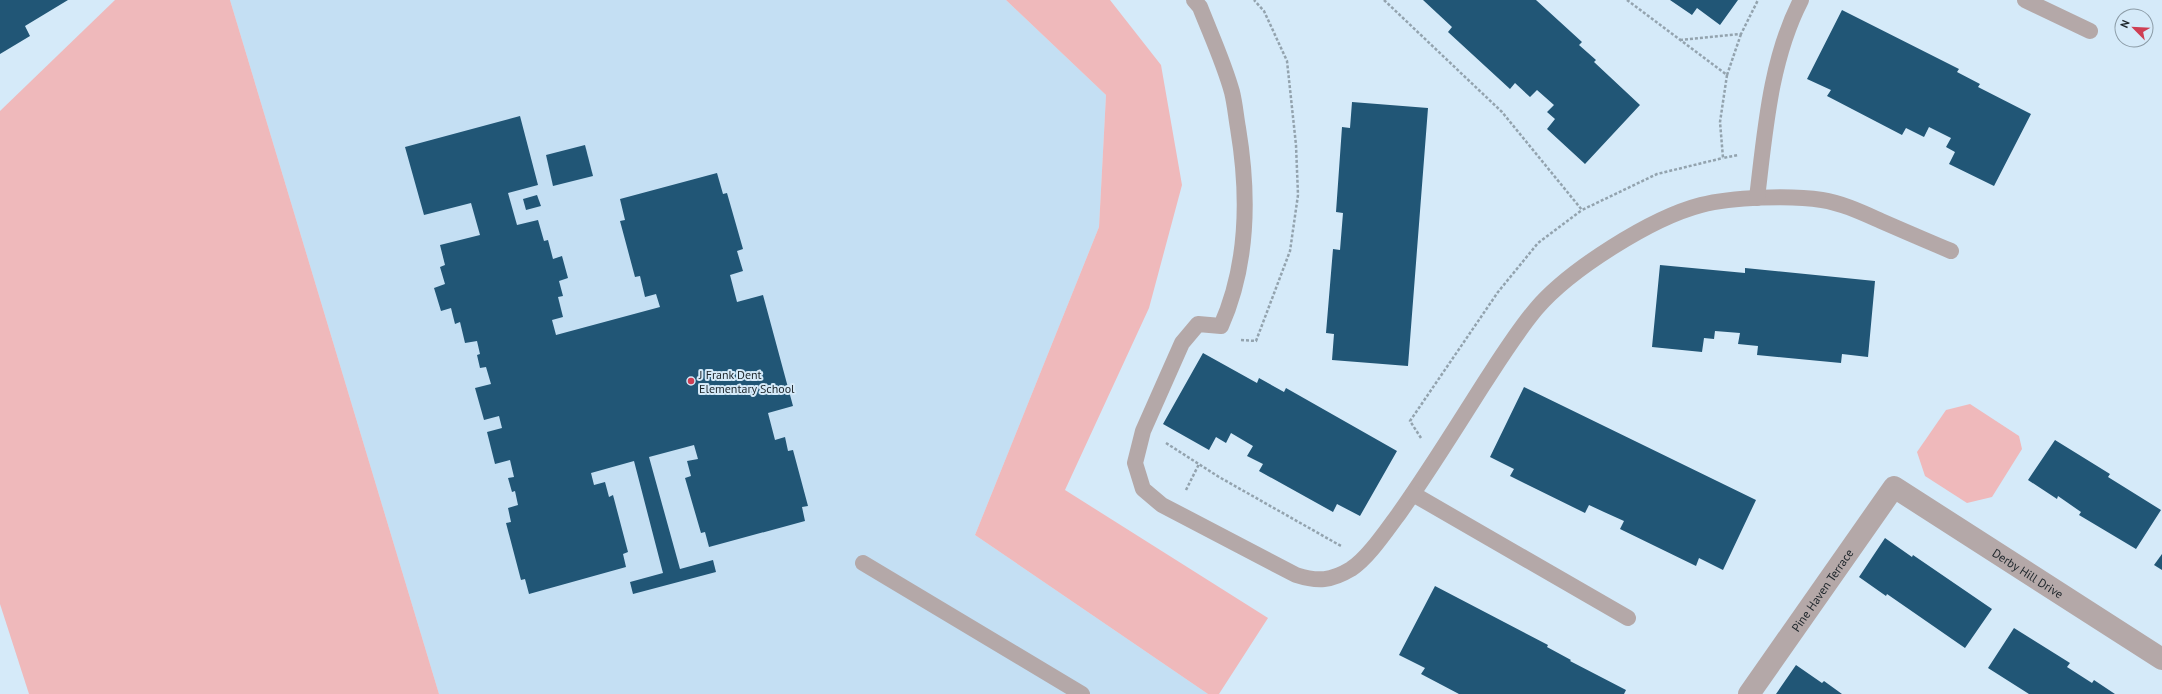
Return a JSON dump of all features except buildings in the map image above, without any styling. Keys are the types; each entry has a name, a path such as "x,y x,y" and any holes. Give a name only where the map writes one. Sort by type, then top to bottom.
{"street":[{"name":"Derby Hill Drive","path":"1894,487 2162,659"},
{"name":"Pine Haven Terrace","path":"1749,694 1894,487"}],"lane":[{"path":"1194,0 1200,7 1232,92 1241,150 1246,225 1240,262 1228,310 1221,326 1198,324 1182,343 1143,431 1135,463 1143,489 1162,505 1296,575 1314,580 1332,578 1353,568 1383,534 1413,494 1513,338 1537,308 1558,289 1607,251 1654,224 1700,205 1757,198 1822,200 1857,210 1951,251"},
{"path":"1757,198 1769,100 1787,32 1801,0"},
{"path":"2025,0 2090,31"},
{"path":"1413,494 1628,618"},
{"path":"863,563 1082,694"}],"path":[{"path":"1233,340 1256,341 1290,251 1298,195 1296,145 1287,61 1264,11 1254,0"},
{"path":"1384,0 1502,112 1582,210"},
{"path":"1627,0 1726,75"},
{"path":"1723,158 1720,122 1726,75 1741,34 1758,0"},
{"path":"1680,40 1741,34"},
{"path":"1422,441 1410,421 1493,299 1538,243 1582,210 1657,174 1763,150"},
{"path":"1161,440 1199,464 1343,547"},
{"path":"1175,511 1199,464"}],"shaded area":[{"path":"115,0 230,0 439,694 29,694 0,604 0,111"},
{"name":"J Frank Dent Elementary School","path":"230,0 1006,0 1106,95 1099,227 975,535 1208,694 439,694"},
{"path":"1006,0 1110,0 1161,65 1182,185 1149,308 1065,490 1268,618 1219,694 1208,694 975,535 1099,227 1106,95"},
{"path":"1970,404 2019,436 2022,449 1992,497 1967,503 1925,476 1917,452 1946,410"}],"place":[{"name":"J Frank Dent Elementary School","path":"691,381"}]}
